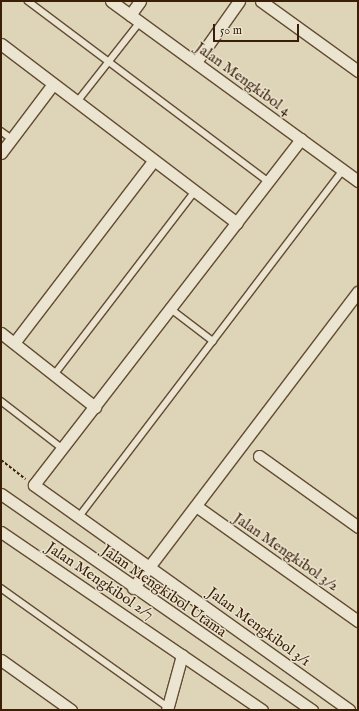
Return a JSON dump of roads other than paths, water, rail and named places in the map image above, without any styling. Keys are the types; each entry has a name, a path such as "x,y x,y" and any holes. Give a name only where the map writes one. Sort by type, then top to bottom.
{"street":[{"name":"Jalan Mengkibol 4","path":"111,1 358,181"},
{"path":"130,15 140,1"},
{"path":"196,62 239,1"},
{"path":"261,1 358,71"},
{"path":"1,44 237,223"},
{"path":"1,153 53,84"},
{"path":"63,449 301,140"},
{"path":"14,343 154,160"},
{"path":"133,588 151,568 358,292"},
{"path":"1,333 95,407"},
{"name":"Jalan Mengkibol 3/1","path":"63,449 34,485 78,518 151,568 349,710"},
{"path":"259,456 358,527"},
{"name":"Jalan Mengkibol Utama","path":"1,494 133,588 312,710"},
{"name":"Jalan Mengkibol 3/2","path":"196,506 358,621"},
{"name":"Jalan Mengkibol 2/7","path":"1,532 262,710"},
{"path":"169,709 182,655"},
{"path":"1,660 71,710"}],"lane":[{"path":"28,1 269,182"},
{"path":"77,102 140,22"},
{"path":"1,131 12,139"},
{"path":"78,518 343,170"},
{"path":"54,375 195,191"},
{"path":"171,309 213,341"},
{"path":"1,401 63,449"},
{"path":"1,588 169,709"}]}
